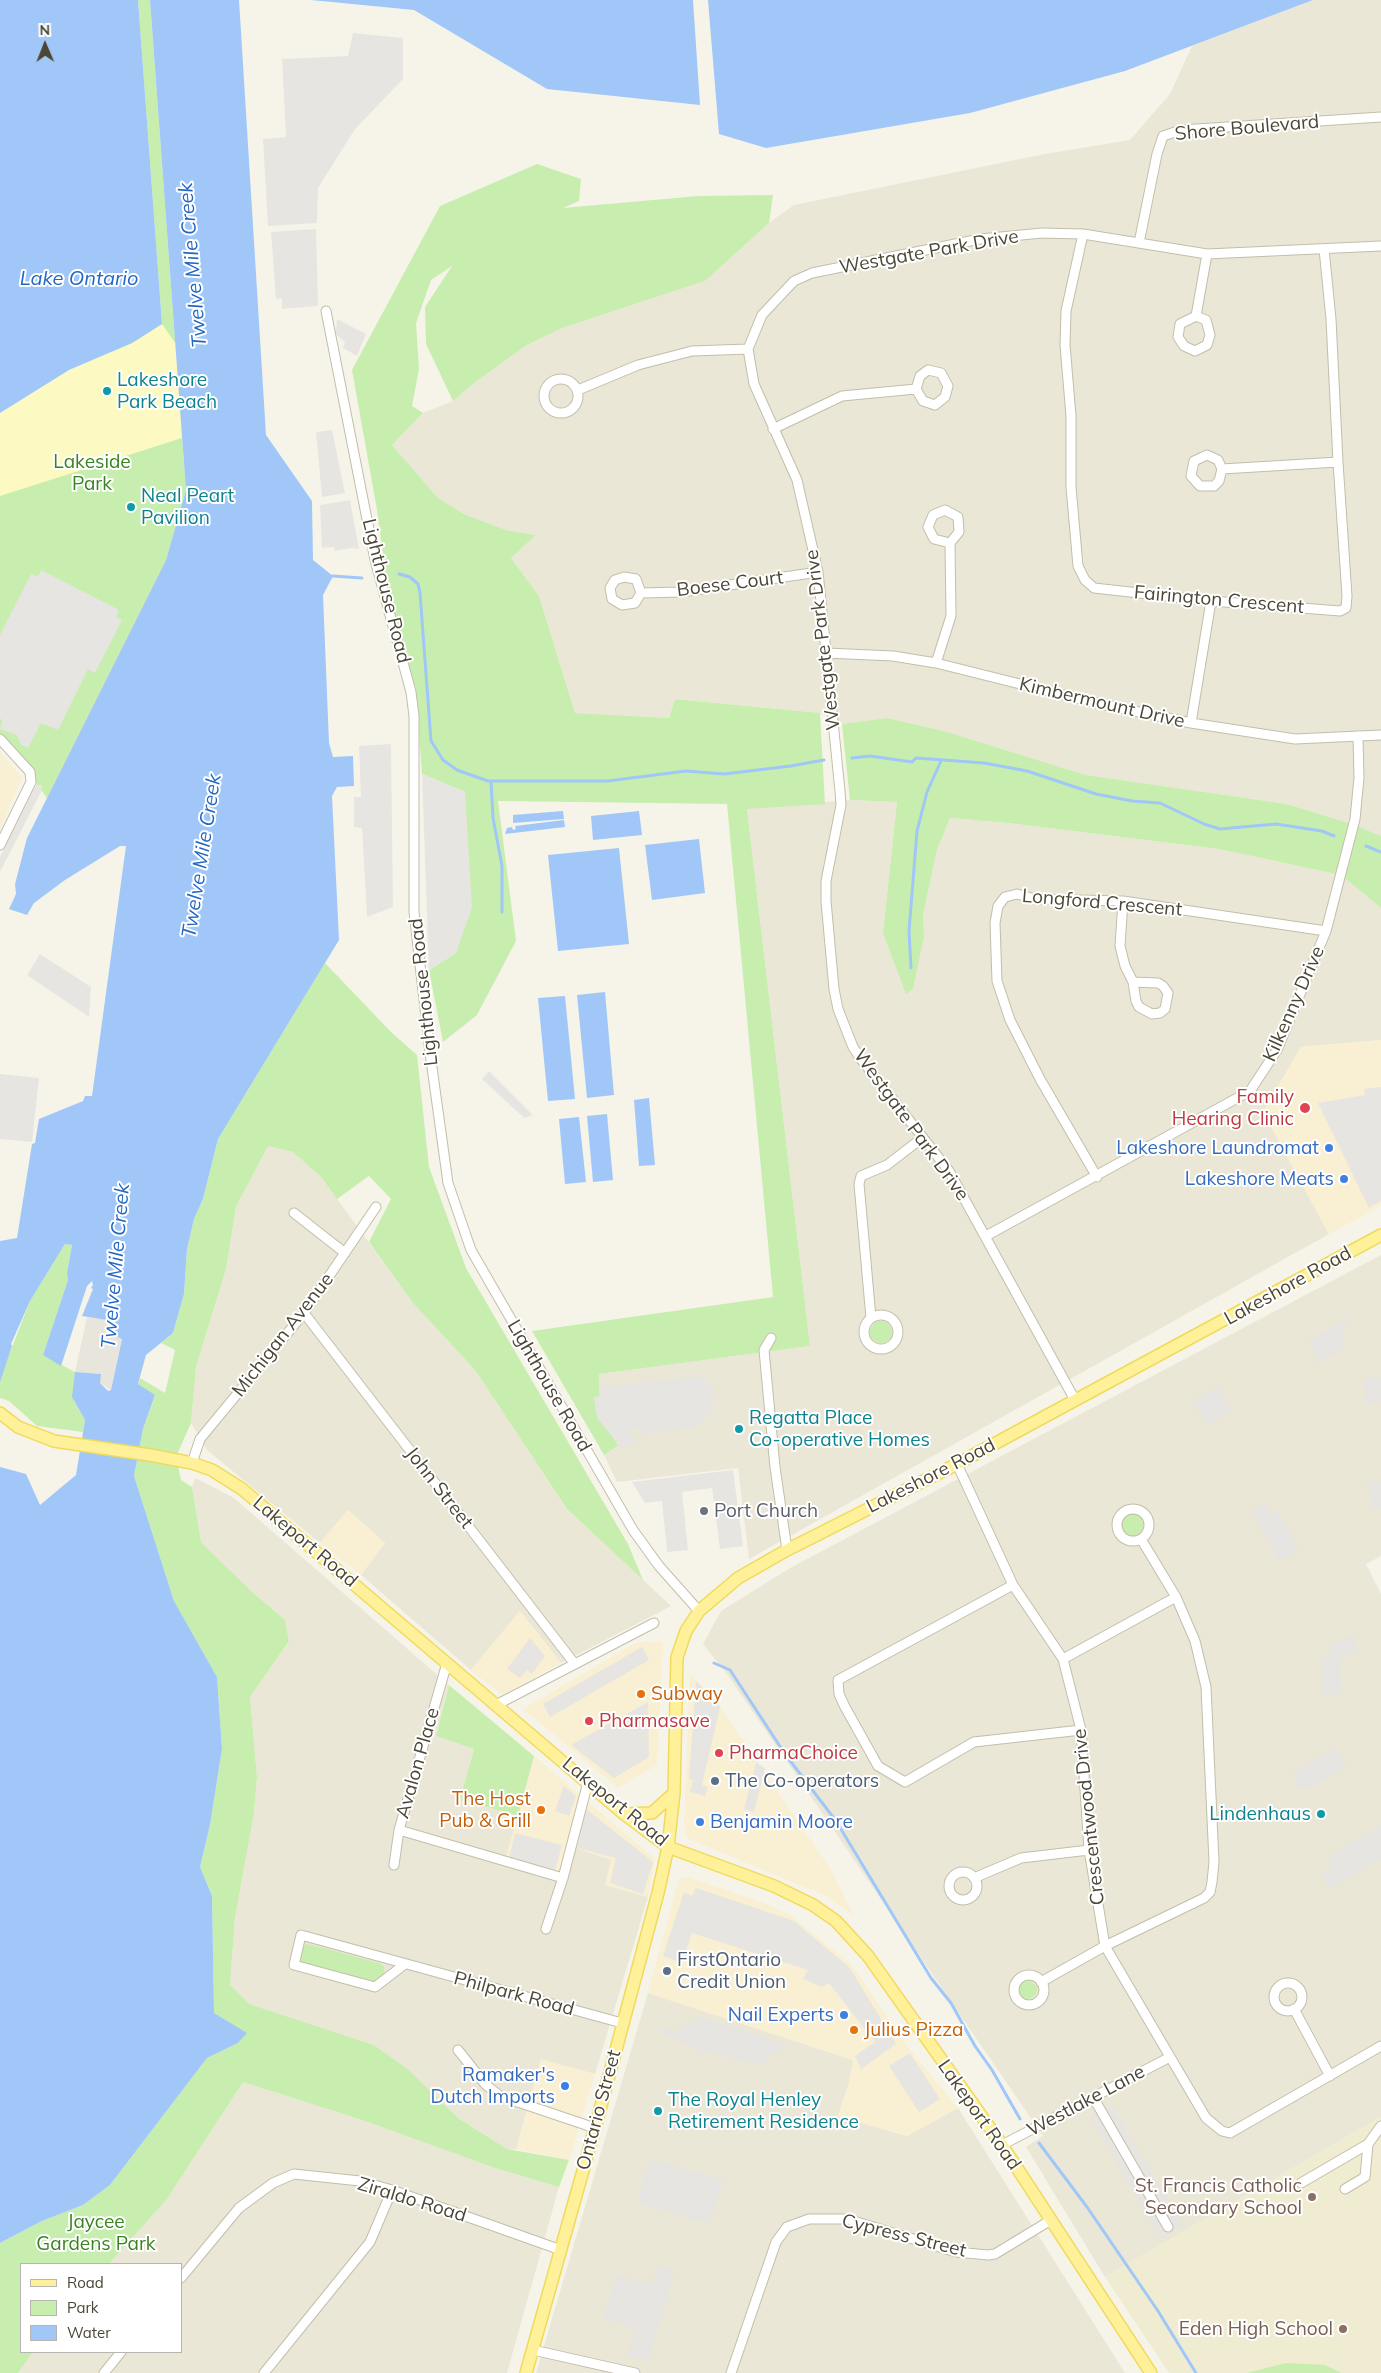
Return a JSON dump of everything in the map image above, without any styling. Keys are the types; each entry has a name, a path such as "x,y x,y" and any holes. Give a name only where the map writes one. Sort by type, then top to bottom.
{"main road":[{"name":"Lakeshore Road","path":"668,1847 674,1793 677,1656 686,1631 699,1611 738,1578 786,1550 957,1464 1381,1235"},
{"name":"Lakeport Road","path":"0,1413 18,1427 54,1441 150,1455 192,1463 212,1470 242,1489 624,1814 668,1847 798,1897 829,1915 846,1930 868,1956 1002,2145 1152,2373"},
{"path":"624,1814 652,1814 674,1793"},
{"name":"Ontario Street","path":"526,2373 596,2128 622,2023 658,1893 668,1847"}],"street":[{"name":"Shore Boulevard","path":"1140,243 1162,136 1181,130 1381,116"},
{"name":"Westgate Park Drive","path":"1075,1400 949,1172 853,1047 838,1009 834,989 826,882 840,798 818,572 797,480 754,384 748,349 762,315 794,281 812,273 980,239 1042,234 1083,234 1206,254 1381,246"},
{"name":"Fairington Crescent","path":"1083,234 1066,311 1065,345 1071,416 1071,487 1078,566 1085,580 1094,588 1211,601 1340,611 1346,608 1347,596 1331,319 1324,249"},
{"path":"1196,316 1206,254"},
{"name":"Lighthouse Road","path":"326,311 375,560 411,692 414,716 414,912 430,1053 448,1183 471,1250 633,1530 659,1566 699,1611"},
{"path":"578,390 638,365 692,352 748,349"},
{"path":"773,429 842,396 916,389"},
{"path":"1222,469 1338,462"},
{"path":"936,663 951,616 950,543"},
{"name":"Boese Court","path":"641,593 682,592 818,572"},
{"path":"1191,723 1211,601"},
{"name":"Kimbermount Drive","path":"826,653 893,656 936,663 1092,702 1191,723 1295,739 1381,735"},
{"name":"Kilkenny Drive","path":"986,1236 1250,1091 1277,1050 1326,931 1355,819 1360,778 1358,736"},
{"path":"0,739 30,772 31,782 0,845"},
{"name":"Longford Crescent","path":"1097,1176 1040,1079 1010,1020 997,981 995,923 998,906 1005,897 1017,894 1034,898 1124,902 1326,931"},
{"path":"1124,902 1120,946 1125,966 1133,982 1139,1007 1152,1014 1160,1013 1165,1009 1168,993 1163,986 1158,983 1133,982"},
{"path":"871,1318 858,1184 861,1176 888,1165 922,1138"},
{"name":"Michigan Avenue","path":"192,1463 200,1439 304,1313 376,1207"},
{"path":"294,1213 345,1253"},
{"name":"John Street","path":"304,1313 574,1663"},
{"path":"771,1338 764,1350 775,1467 786,1550"},
{"name":"Crescentwood Drive","path":"957,1464 1013,1585 1063,1659 1081,1730 1089,1850 1105,1946 1206,2118 1222,2131 1230,2133 1381,2046"},
{"path":"1041,1982 1105,1946 1204,1898 1210,1892 1214,1862 1206,1687 1195,1641 1176,1597 1140,1539"},
{"path":"1013,1585 838,1680 839,1694 845,1707 878,1766 905,1782 974,1742 1081,1730"},
{"path":"1063,1659 1176,1597"},
{"path":"496,1705 654,1623"},
{"name":"Avalon Place","path":"394,1865 399,1830 447,1663"},
{"path":"546,1928 563,1878 588,1782"},
{"path":"399,1830 563,1878"},
{"path":"974,1878 1020,1858 1089,1850"},
{"name":"Philpark Road","path":"406,1964 375,1987 294,1965 301,1935 622,2023"},
{"path":"1294,2009 1330,2076"},
{"path":"458,2050 485,2084 500,2096 596,2128"},
{"name":"Westlake Lane","path":"1002,2145 1170,2057"},
{"path":"1093,2097 1168,2227"},
{"path":"1301,2183 1368,2144 1381,2126"},
{"path":"1345,2189 1365,2177 1368,2144"},
{"name":"Ziraldo Road","path":"182,2277 238,2208 273,2183 294,2174 360,2181 392,2190 561,2250"},
{"path":"264,2373 370,2242 392,2190"},
{"name":"Cypress Street","path":"730,2373 776,2242 787,2227 809,2219 847,2219 956,2252 988,2255 995,2254 1051,2220"},
{"path":"533,2350 635,2373"},
{"path":"104,2373 120,2353"}],"shaded area":[{"path":"1313,0 1381,0 1381,836 1352,824 1287,804 1086,775 944,731 887,718 842,724 820,713 675,699 669,718 575,713 539,596 511,558 536,535 506,530 464,514 438,498 392,445 423,413 453,401 478,380 527,345 562,328 705,281 769,223 794,205 1045,154 1130,140 1170,94 1192,46"},
{"path":"353,33 403,38 403,79 355,129 318,188 317,223 268,226 263,139 286,137 282,59 348,56"},
{"path":"316,229 318,306 282,309 282,298 276,299 271,232"},
{"path":"337,319 366,334 357,356 343,348 345,342 336,334"},
{"path":"332,430 345,493 322,497 316,432"},
{"path":"350,500 359,549 351,548 335,551 334,547 322,548 320,505"},
{"path":"41,570 119,610 116,617 122,620 95,673 88,669 58,730 41,723 28,748 21,745 17,735 0,729 2,721 0,718 0,635 31,574 38,577"},
{"path":"391,744 393,907 367,917 362,828 354,827 354,797 361,797 359,746"},
{"path":"0,752 22,777 0,830"},
{"path":"422,774 465,792 472,908 456,953 429,970"},
{"path":"36,785 42,785 42,790 0,872 0,857"},
{"path":"850,800 897,802 883,933 924,936 923,915 937,850 950,818 1008,823 1219,849 1341,875 1381,908 1381,1040 1301,1047 1263,1112 1329,1234 749,1559 738,1468 617,1482 604,1455 618,1446 600,1407 599,1374 810,1346 747,808"},
{"path":"40,954 91,987 89,1017 27,975"},
{"path":"1381,1040 1381,1206 1329,1234 1263,1112 1301,1047"},
{"path":"489,1071 533,1115 524,1118 482,1079"},
{"path":"0,1074 39,1078 32,1142 0,1139"},
{"path":"1381,1087 1381,1201 1369,1208 1318,1103 1365,1095 1364,1089"},
{"path":"268,1146 293,1152 321,1177 413,1303 475,1370 567,1509 671,1606 561,1663 520,1611 471,1670 361,1575 385,1543 348,1510 320,1543 207,1450 191,1423 196,1367 226,1269 236,1207"},
{"path":"1381,1255 1381,1556 1366,1564 1381,1594 1381,2117 1105,2277 1026,2147 1043,2136 727,1674 703,1644 721,1611 790,1568"},
{"path":"87,1317 114,1321 122,1338 111,1390 100,1383 100,1374 75,1372"},
{"path":"1347,1318 1342,1350 1318,1364 1309,1340"},
{"path":"705,1376 705,1384 713,1383 715,1402 708,1403 713,1408 699,1426 641,1435 641,1427 634,1429 631,1434 637,1441 622,1449 597,1418 594,1397 602,1396 601,1387"},
{"path":"1381,1377 1381,1402 1365,1403 1364,1378"},
{"path":"1218,1386 1232,1410 1207,1426 1192,1401"},
{"path":"733,1470 743,1546 720,1549 712,1488 682,1492 688,1550 667,1552 662,1501 645,1503 632,1482"},
{"path":"195,1478 234,1498 449,1685 436,1736 474,1749 460,1799 518,1816 506,1858 569,1845 612,1860 606,1885 648,1897 595,2074 541,2060 516,2149 507,2149 458,2118 408,2069 374,2045 248,2004 230,1985 235,1918 254,1813 257,1777 250,1697 289,1641 285,1620 252,1592 201,1542 192,1487"},
{"path":"1365,1482 1381,1482 1381,1508 1370,1508 1372,1497"},
{"path":"1265,1503 1271,1514 1277,1510 1299,1550 1279,1561 1251,1511"},
{"path":"348,1510 385,1543 361,1575 320,1543"},
{"path":"520,1611 561,1663 502,1695 471,1670"},
{"path":"1353,1634 1358,1651 1340,1660 1341,1692 1321,1698 1321,1656 1331,1656 1329,1646"},
{"path":"530,1638 545,1656 532,1674 527,1670 520,1678 507,1669"},
{"path":"663,1641 657,1765 618,1788 523,1709 635,1643"},
{"path":"642,1647 649,1660 550,1717 543,1704"},
{"path":"690,1673 719,1705 831,1870 854,1916 826,1896 687,1838 684,1825"},
{"path":"696,1681 720,1707 702,1785 708,1787 705,1796 690,1792 693,1780 689,1779"},
{"path":"648,1702 649,1757 614,1778 571,1745"},
{"path":"1336,1747 1347,1767 1305,1790 1303,1786 1298,1788 1294,1780 1297,1778 1293,1771"},
{"path":"534,1756 655,1859 648,1897 605,1885 611,1860 570,1846 561,1874 506,1858"},
{"path":"756,1763 765,1768 754,1812 744,1809"},
{"path":"564,1786 576,1796 569,1816 555,1811"},
{"path":"586,1809 653,1862 643,1894 610,1883 616,1858 577,1848"},
{"path":"1381,1826 1381,1859 1329,1889 1321,1875 1334,1867 1328,1856"},
{"path":"515,1833 562,1845 555,1870 509,1858"},
{"path":"688,1877 767,1904 790,1915 852,1965 907,2046 958,2108 907,2136 838,2116 849,2083 853,2060 648,1993 679,1879"},
{"path":"696,1888 794,1921 850,1968 896,2044 861,2069 855,2056 875,2042 829,1983 822,1987 803,1979 808,1970 692,1933 682,1963 663,1956 684,1892 692,1896"},
{"path":"648,1993 853,2060 849,2083 838,2116 907,2136 958,2108 1125,2373 536,2373"},
{"path":"697,2016 786,2044 786,2047 767,2057 764,2065 701,2051 661,2033 662,2027 677,2032 683,2024 693,2025"},
{"path":"910,2053 940,2099 919,2112 889,2066"},
{"path":"541,2059 595,2074 569,2160 516,2149"},
{"path":"243,2082 362,2120 495,2168 559,2187 507,2373 18,2373 32,2353 182,2353 182,2263 110,2263 167,2199"},
{"path":"1112,2105 1183,2226 1161,2239 1090,2117"},
{"name":"St. Francis Catholic Secondary School","path":"1381,2117 1381,2373 1169,2373 1105,2277"},
{"path":"650,2159 723,2180 710,2224 637,2203"},
{"path":"658,2266 675,2270 648,2362 627,2356 635,2328 603,2319 616,2275 652,2285"}],"green space":[{"name":"Lakeside Park","path":"138,0 150,0 186,490 166,560 47,798 0,736 0,413 162,324"},
{"path":"537,164 581,179 579,201 563,208 698,196 773,195 769,223 705,281 562,328 527,345 478,380 453,401 426,344 425,307 452,266 431,280 416,323 419,369 412,406 423,413 392,445 438,498 464,514 506,530 536,535 511,558 539,596 575,713 669,718 675,699 820,713 825,804 747,809 810,1346 599,1374 600,1407 618,1446 604,1455 532,1331 773,1297 727,804 498,801 516,941 477,1015 443,1042 429,970 456,953 465,792 422,774 416,688 404,662 386,577 377,510 352,370 440,206"},
{"path":"887,718 944,731 1086,775 1287,804 1352,824 1381,836 1381,908 1341,875 1219,849 1008,823 950,818 937,850 923,915 924,936 913,989 906,994 883,933 897,802 850,800 842,724"},
{"name":"Jaycee Gardens Park","path":"325,963 391,1032 417,1055 429,1167 466,1268 628,1544 643,1580 567,1509 475,1370 413,1303 369,1242 391,1199 369,1176 337,1199 321,1177 293,1152 268,1146 236,1207 226,1269 196,1367 191,1423 176,1457 181,1480 192,1487 201,1542 252,1592 285,1620 289,1641 250,1697 257,1777 254,1813 235,1918 230,1985 249,2004 374,2045 408,2069 458,2118 507,2149 569,2160 559,2187 495,2168 362,2120 243,2082 167,2199 110,2263 20,2263 20,2353 32,2353 18,2373 0,2373 0,2243 42,2221 83,2205 110,2185 207,2058 238,2043 246,2033 214,2013 212,1896 200,1867 210,1825 222,1749 217,1677 174,1601 134,1476 143,1429 155,1396 138,1384 140,1378 165,1393 175,1350 161,1343 173,1333 184,1294 187,1249 194,1219 203,1199 218,1139"},
{"path":"65,1244 72,1245 67,1273 68,1280 43,1355 75,1372 74,1401 85,1420 83,1432 37,1426 9,1401 0,1398 0,1378 30,1301"},
{"path":"881,1321 889,1324 892,1332 889,1340 881,1343 873,1340 870,1332 873,1324"},
{"path":"1132,1514 1140,1517 1143,1525 1140,1533 1132,1536 1124,1533 1121,1525 1124,1517"},
{"path":"449,1685 534,1756 518,1816 460,1799 474,1749 436,1736"},
{"path":"308,1944 379,1963 384,1967 385,1978 375,1985 302,1965 298,1960 302,1946"},
{"path":"1028,1981 1034,1984 1037,1990 1034,1996 1028,1999 1022,1996 1019,1990 1022,1984"},
{"path":"1286,2363 1325,2365 1341,2373 1247,2373"}],"sand":[{"name":"Lakeshore Park Beach","path":"162,324 176,344 182,438 0,496 0,413 69,370 132,343"}],"water":[{"name":"Lake Ontario","path":"0,0 138,0 162,324 132,343 69,370 0,413"},
{"name":"Twelve Mile Creek","path":"150,0 239,0 266,435 312,501 313,560 333,576 323,595 329,743 333,757 353,756 354,786 337,787 332,796 339,940 218,1139 203,1199 194,1219 187,1249 184,1294 173,1333 146,1355 138,1384 155,1395 143,1429 134,1476 174,1601 217,1677 222,1749 210,1825 200,1867 212,1896 214,2013 247,2033 238,2043 207,2058 110,2185 83,2205 42,2221 0,2243 0,1467 26,1474 40,1505 76,1475 85,1420 72,1397 75,1372 101,1374 100,1383 108,1391 111,1390 122,1339 111,1334 113,1321 82,1316 93,1289 91,1288 93,1285 92,1281 87,1286 61,1366 43,1355 68,1280 67,1273 72,1245 65,1244 30,1301 11,1344 12,1346 0,1382 0,1241 17,1238 32,1144 35,1143 39,1119 83,1101 85,1096 92,1096 126,846 120,846 65,880 34,903 27,915 9,909 16,894 15,884 27,838 166,560 186,490"},
{"path":"311,0 693,0 700,105 547,89 414,10"},
{"path":"708,0 1313,0 1125,71 970,113 766,148 719,134"},
{"path":"563,811 564,819 513,823 513,815"},
{"path":"639,811 642,835 593,840 591,816"},
{"path":"564,820 565,827 505,834 507,828 512,827 513,830 516,829 515,826"},
{"path":"699,839 705,893 652,900 645,845"},
{"path":"619,848 629,944 558,951 548,855"},
{"path":"605,992 614,1095 587,1098 577,995"},
{"path":"565,996 575,1099 548,1101 538,998"},
{"path":"649,1098 655,1165 639,1166 634,1100"},
{"path":"607,1114 613,1180 593,1182 587,1116"},
{"path":"579,1117 586,1182 565,1184 559,1119"}],"waterway":[{"path":"399,574 410,577 418,584 420,593 431,741 443,760 457,770 488,781 608,781 686,771 724,774 824,760"},
{"path":"333,576 362,578"},
{"path":"852,758 870,756 912,762 916,758 984,763 1027,771 1096,794 1132,801 1160,803 1204,824 1220,829 1276,824 1322,831 1334,836"},
{"path":"911,968 909,931 917,831 927,792 941,761"},
{"path":"491,781 493,818 502,866 502,912"},
{"path":"1366,846 1381,852"},
{"path":"714,1663 730,1670 785,1754 836,1821 931,1978 951,2003 1020,2119"},
{"path":"1039,2143 1087,2207 1158,2311 1196,2373"}],"place":[{"name":"Lakeshore Park Beach","path":"107,391"},
{"name":"Neal Peart Pavilion","path":"131,507"},
{"name":"Family Hearing Clinic","path":"1305,1108"},
{"name":"Lakeshore Laundromat","path":"1329,1148"},
{"name":"Lakeshore Meats","path":"1344,1179"},
{"name":"Regatta Place Co-operative Homes","path":"739,1429"},
{"name":"Port Church","path":"704,1511"},
{"name":"Subway","path":"641,1694"},
{"name":"Pharmasave","path":"589,1721"},
{"name":"PharmaChoice","path":"719,1753"},
{"name":"The Co-operators","path":"715,1781"},
{"name":"The Host Pub & Grill","path":"541,1810"},
{"name":"Lindenhaus","path":"1321,1814"},
{"name":"Benjamin Moore","path":"700,1822"},
{"name":"FirstOntario Credit Union","path":"667,1971"},
{"name":"Nail Experts","path":"844,2015"},
{"name":"Julius Pizza","path":"854,2030"},
{"name":"Ramaker's Dutch Imports","path":"565,2086"},
{"name":"The Royal Henley Retirement Residence","path":"658,2111"},
{"name":"St. Francis Catholic Secondary School","path":"1312,2197"},
{"name":"Eden High School","path":"1343,2329"}]}
